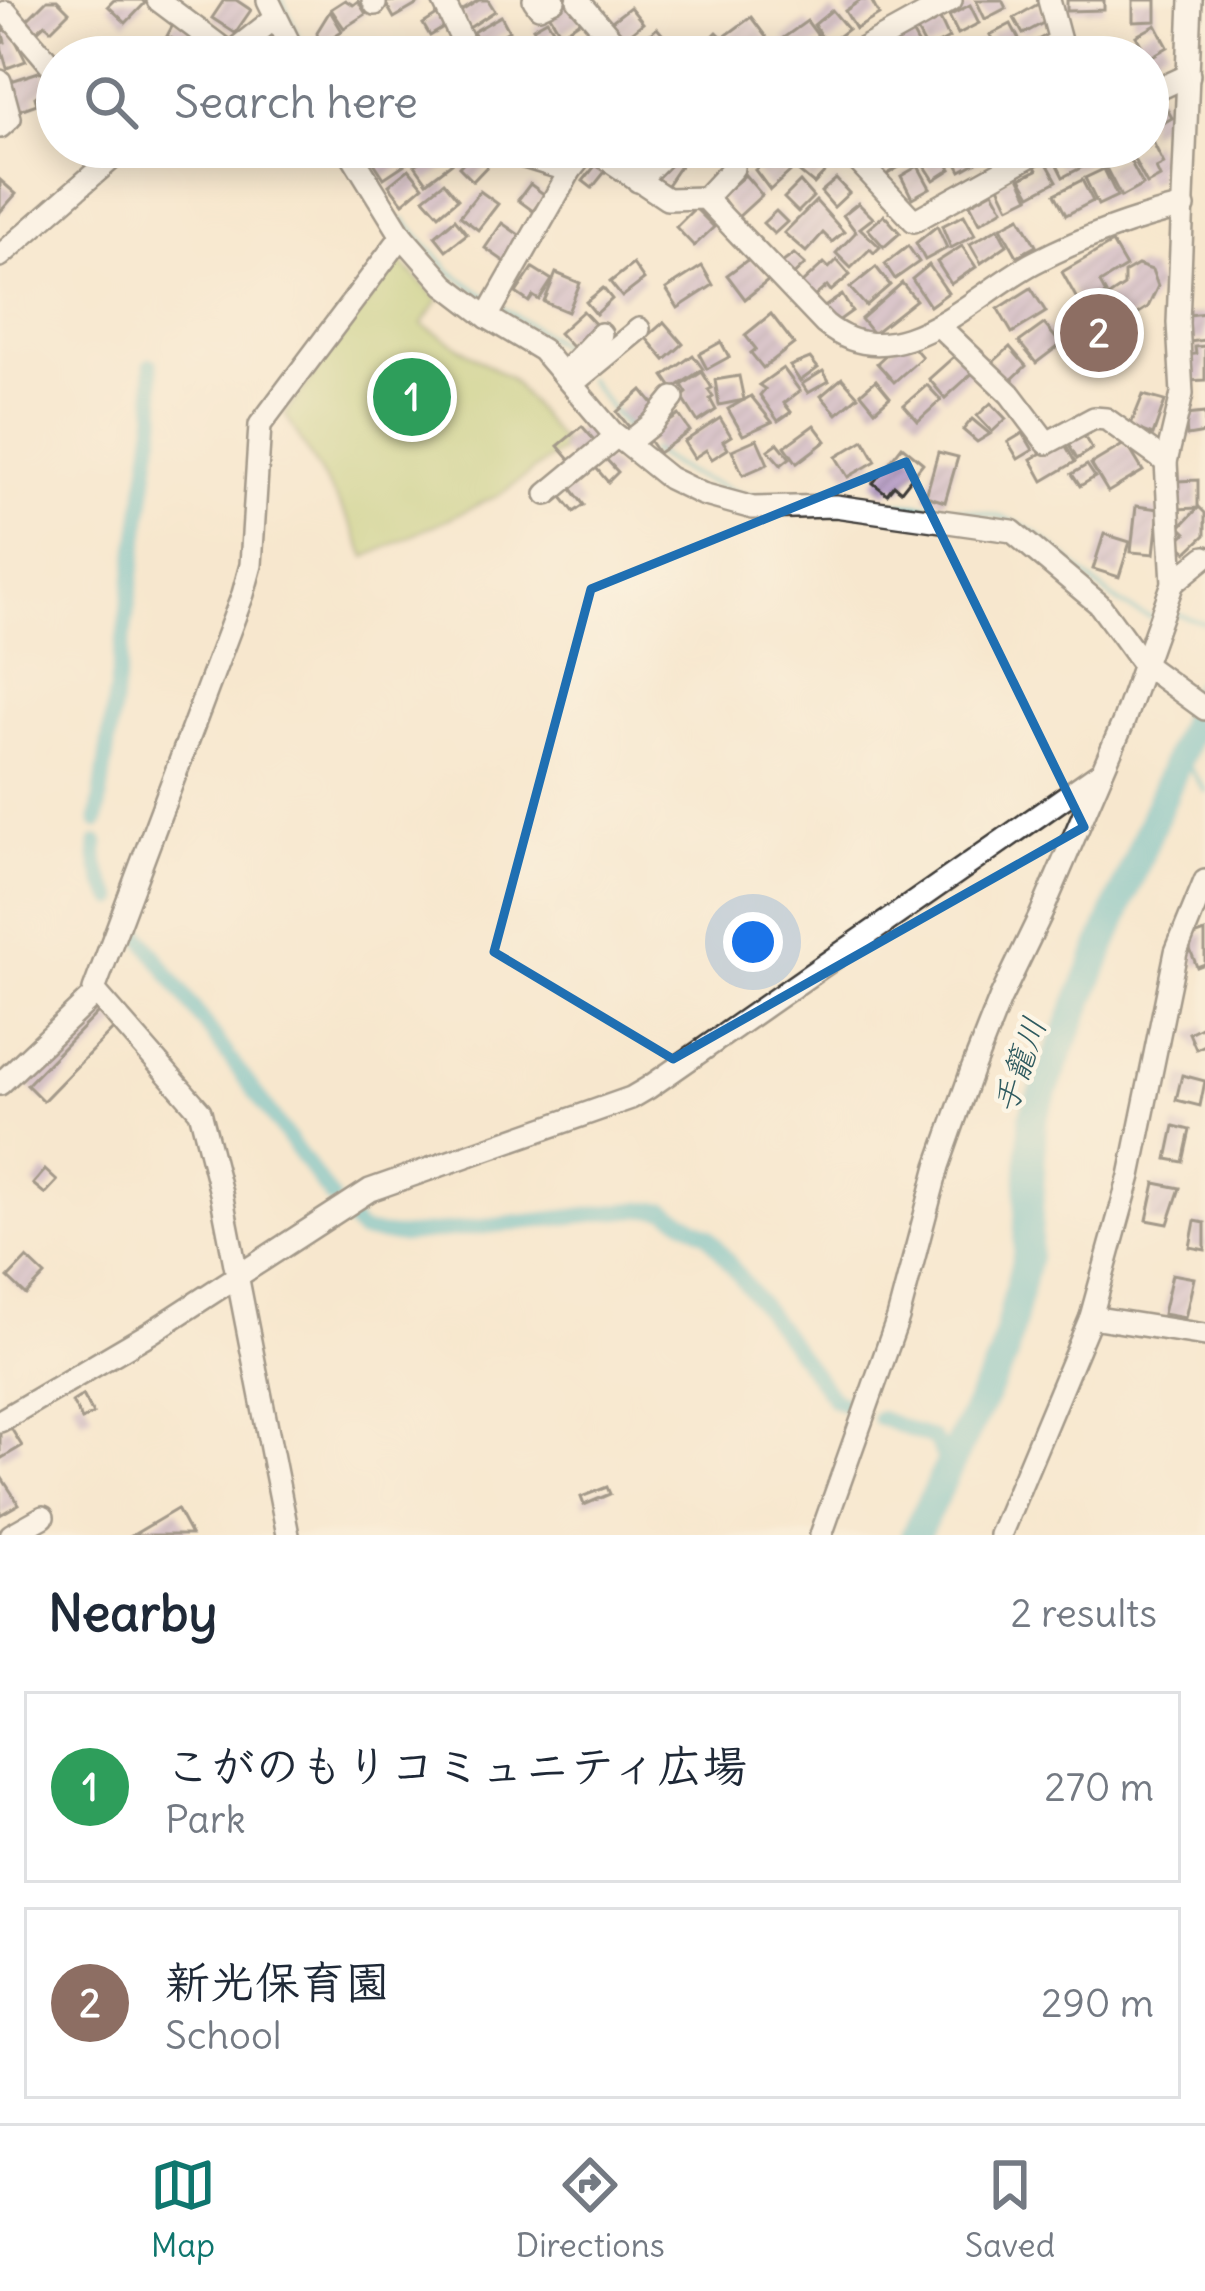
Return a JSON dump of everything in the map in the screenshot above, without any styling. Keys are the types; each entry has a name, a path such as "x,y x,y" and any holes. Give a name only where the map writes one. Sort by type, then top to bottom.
{"street":[{"path":"158,0 203,36"},
{"path":"443,0 460,36"},
{"path":"534,0 539,8 554,0"},
{"path":"578,0 609,36"},
{"path":"886,36 951,0"},
{"path":"1049,0 1061,36"},
{"path":"821,1535 898,1318 938,1166 972,1070 1123,723 1173,583 1166,462 1194,396 1178,323 1191,0"},
{"path":"247,36 272,9 286,36"},
{"path":"2,10 36,48"},
{"path":"1169,84 1189,75"},
{"path":"0,81 10,118 0,127"},
{"path":"0,256 100,168"},
{"path":"359,168 402,236 445,285 492,307 575,372 623,440 668,478 702,494 753,508 835,506 1012,531 1099,604 1142,663 1205,709"},
{"path":"558,168 570,172"},
{"path":"492,307 573,168"},
{"path":"619,168 671,201 704,198 733,168"},
{"path":"638,181 651,168"},
{"path":"871,168 914,221 1009,168"},
{"path":"704,198 836,333 872,343 939,326 1038,260 1125,222 1184,208"},
{"path":"0,1084 95,994 247,580 260,425 402,236"},
{"path":"939,326 1010,394 1047,443 1094,418 1106,419 1166,462"},
{"path":"575,372 639,329"},
{"path":"575,372 601,334"},
{"path":"547,494 652,424 673,398"},
{"path":"1173,583 1205,557"},
{"path":"0,1421 370,1190 648,1088 1099,773"},
{"path":"1000,1535 1091,1317 1130,1176 1176,952 1205,881"},
{"path":"95,994 196,1103 221,1193 288,1535"},
{"path":"1091,1317 1205,1335"},
{"path":"10,1535 43,1517"}],"highlighted area":[{"path":"906,462 1084,827 673,1059 494,952 591,589"}],"green space":[{"path":"398,260 439,300 422,324 511,379 566,447 499,495 366,557 285,414"}],"building":[{"path":"47,0 57,0 69,12 51,30 45,24 33,35 23,24"},
{"path":"114,0 145,3 126,23 108,6"},
{"path":"224,0 236,0 251,10 235,33 212,18"},
{"path":"345,0 353,5 358,1 366,14 344,28 331,9"},
{"path":"416,0 418,4 394,18 385,2"},
{"path":"488,0 495,11 469,28 460,12"},
{"path":"569,0 582,20 561,34 548,12"},
{"path":"861,0 871,0 879,15 856,29 845,11"},
{"path":"976,0 1002,0 1006,8 985,19"},
{"path":"1067,0 1104,0 1104,10 1067,11"},
{"path":"1133,0 1156,0 1156,21 1133,22"},
{"path":"1038,4 1047,21 1023,34 1014,18"},
{"path":"970,5 979,23 958,34 949,16"},
{"path":"630,7 643,23 627,36 617,36 608,24"},
{"path":"832,10 848,29 839,36 821,36 814,25"},
{"path":"330,11 342,31 334,36 317,36"},
{"path":"437,15 445,27 430,36 423,24"},
{"path":"501,16 509,31 500,36 475,36 473,32"},
{"path":"751,17 765,36 725,36"},
{"path":"176,19 197,33 196,36 167,36"},
{"path":"940,19 948,36 920,36 917,31"},
{"path":"547,20 555,32 538,36 533,28"},
{"path":"807,21 818,36 786,36"},
{"path":"1011,24 1017,36 991,36"},
{"path":"1156,25 1162,36 1136,36"},
{"path":"10,29 26,61 7,68 0,43 5,42 2,31"},
{"path":"36,73 36,104 17,111 8,82"},
{"path":"377,168 399,168 384,178"},
{"path":"417,168 445,168 427,182"},
{"path":"460,168 485,168 473,181"},
{"path":"593,168 608,168 592,188 583,181"},
{"path":"658,168 679,168 667,185 653,177"},
{"path":"790,168 792,170 770,190 755,170"},
{"path":"801,168 829,168 814,184 798,171"},
{"path":"870,168 897,168 878,180"},
{"path":"919,168 930,188 912,198 901,176"},
{"path":"926,168 950,168 951,169 934,180"},
{"path":"1050,168 1057,181 1031,195 1021,178"},
{"path":"1058,168 1080,168 1063,177"},
{"path":"1106,168 1134,168 1143,185 1121,197"},
{"path":"1138,168 1156,168 1160,177 1147,184"},
{"path":"409,169 423,186 403,203 389,185"},
{"path":"1104,169 1117,196 1098,205 1085,178"},
{"path":"1017,172 1029,197 1009,207 997,182"},
{"path":"745,175 762,195 737,218 721,196"},
{"path":"836,179 849,193 834,207 821,192"},
{"path":"0,180 16,194 0,212"},
{"path":"1082,180 1093,201 1066,215 1055,194"},
{"path":"444,182 458,199 439,215 424,198"},
{"path":"800,182 813,197 798,212 784,198"},
{"path":"530,184 545,195 533,211 518,200"},
{"path":"480,191 498,204 478,230 460,216"},
{"path":"993,191 1003,209 980,223 970,204"},
{"path":"816,201 844,232 832,242 823,233 806,252 784,233"},
{"path":"858,203 873,218 860,228 880,247 874,253 870,249 851,268 836,253 856,232 843,215"},
{"path":"695,208 714,227 694,246 676,227"},
{"path":"776,211 787,222 774,234 763,223"},
{"path":"884,215 900,233 884,247 868,229"},
{"path":"964,215 975,235 951,248 942,226"},
{"path":"1020,217 1036,246 1017,256 1001,227"},
{"path":"455,219 467,234 446,250 435,236"},
{"path":"502,223 522,237 505,262 485,248"},
{"path":"937,226 947,248 925,260 916,243"},
{"path":"998,228 1007,245 981,263 970,244"},
{"path":"1112,243 1126,267 1100,283 1106,294 1082,308 1062,272"},
{"path":"908,246 919,262 895,279 885,264"},
{"path":"962,246 976,267 951,284 937,262"},
{"path":"794,254 805,264 786,282 775,268"},
{"path":"750,258 769,280 745,299 727,275"},
{"path":"837,260 850,275 813,298 801,284 824,263 829,268"},
{"path":"633,264 644,280 622,297 610,282"},
{"path":"929,265 948,293 930,306 912,279"},
{"path":"1138,265 1152,270 1158,286 1148,307 1079,352 1062,327 1124,286 1124,273"},
{"path":"702,266 713,285 678,308 666,289"},
{"path":"876,267 890,285 866,306 850,288"},
{"path":"533,268 552,280 539,300 533,296 529,302 516,293"},
{"path":"556,273 580,283 568,312 544,302"},
{"path":"902,283 916,300 873,334 861,319"},
{"path":"603,288 612,299 596,314 586,302"},
{"path":"1031,288 1046,312 1012,333 998,309"},
{"path":"842,295 852,311 834,324 823,308"},
{"path":"583,311 596,325 572,347 559,333"},
{"path":"1205,313 1205,340 1189,342 1181,316"},
{"path":"771,314 794,344 763,368 745,335"},
{"path":"664,322 683,344 665,360 646,338"},
{"path":"1044,324 1061,344 1036,363 1019,342"},
{"path":"905,337 922,357 894,382 877,363"},
{"path":"721,342 729,357 707,369 699,354"},
{"path":"1205,346 1205,380 1187,381 1185,355 1196,354 1195,347"},
{"path":"1010,347 1026,366 1007,384 991,364"},
{"path":"958,353 975,371 945,398 929,379"},
{"path":"693,355 703,369 673,389 664,376"},
{"path":"810,358 818,368 800,381 790,366"},
{"path":"783,368 800,391 784,403 791,412 778,421 760,395 765,389 759,385"},
{"path":"823,371 829,381 808,393 802,384"},
{"path":"702,372 712,388 708,390 716,410 698,422 682,397 687,393 682,385"},
{"path":"739,376 744,400 719,405 715,380"},
{"path":"842,378 858,396 837,414 821,396"},
{"path":"876,380 890,397 875,410 861,393"},
{"path":"927,385 941,400 918,421 904,405"},
{"path":"642,390 655,406 630,428 617,412"},
{"path":"1143,395 1165,401 1153,435 1130,427"},
{"path":"751,396 772,422 743,435 728,409"},
{"path":"991,403 1006,419 992,432 977,416"},
{"path":"1205,413 1205,433 1187,436 1185,415"},
{"path":"679,415 690,431 658,453 647,437"},
{"path":"720,418 731,436 723,441 728,449 712,459 706,450 694,458 684,442"},
{"path":"972,419 990,434 977,442 963,430"},
{"path":"814,425 826,441 797,463 785,446"},
{"path":"582,426 595,441 571,461 558,446"},
{"path":"1023,433 1033,450 1018,459 1008,442"},
{"path":"1082,433 1092,449 1077,459 1067,442"},
{"path":"757,439 768,464 743,475 732,450"},
{"path":"864,440 876,461 848,477 836,457"},
{"path":"1063,441 1075,462 1043,481 1031,459"},
{"path":"778,443 790,458 781,465 768,450"},
{"path":"1126,443 1143,471 1108,492 1091,464"},
{"path":"902,446 923,463 901,491 894,485 887,494 873,483"},
{"path":"938,452 958,457 945,502 926,496"},
{"path":"606,459 618,472 608,482 596,468"},
{"path":"1087,465 1095,477 1080,486 1072,474"},
{"path":"1198,480 1198,508 1176,509 1177,481"},
{"path":"571,488 584,505 574,512 561,496"},
{"path":"1136,506 1159,509 1154,554 1131,552"},
{"path":"1199,507 1205,513 1205,535 1187,552 1176,542 1186,533 1180,527"},
{"path":"1104,534 1130,542 1119,577 1093,569"},
{"path":"1205,932 1205,964 1197,967 1186,939"},
{"path":"102,1008 118,1024 43,1101 27,1085"},
{"path":"1205,1025 1205,1045 1196,1049 1189,1033"},
{"path":"1182,1075 1205,1081 1200,1106 1176,1100"},
{"path":"1174,1126 1190,1130 1183,1162 1167,1159"},
{"path":"45,1170 57,1181 45,1194 33,1184"},
{"path":"1155,1183 1180,1188 1168,1224 1147,1220"},
{"path":"1195,1221 1205,1223 1205,1250 1190,1247"},
{"path":"27,1258 45,1275 26,1295 8,1278"},
{"path":"1172,1274 1194,1278 1185,1318 1163,1314"},
{"path":"83,1395 93,1414 82,1420 72,1402"},
{"path":"9,1425 22,1446 0,1459 0,1430"},
{"path":"0,1475 19,1504 0,1515"},
{"path":"607,1487 610,1494 584,1505 581,1497"},
{"path":"177,1509 191,1535 133,1535"}],"waterway":[{"path":"282,0 298,36"},
{"path":"404,220 451,272 487,297"},
{"path":"501,307 554,341 569,357"},
{"path":"151,365 155,408"},
{"path":"588,379 629,432"},
{"path":"97,821 156,413"},
{"path":"651,451 687,473 744,495 797,497"},
{"path":"892,504 976,511 1023,526 1101,589 1153,618"},
{"path":"1170,616 1205,623"},
{"name":"手籠川","path":"915,1535 1003,1357 1027,1254 1033,1117 1205,692"},
{"path":"1180,753 1205,791"},
{"path":"97,843 100,872 114,899"},
{"path":"133,925 332,1198"},
{"path":"349,1219 361,1232 401,1236 666,1210 708,1235 834,1400 853,1407"},
{"path":"879,1418 934,1439 949,1467"}],"place":[{"name":"新光保育園","path":"1099,333"},
{"name":"こがのもりコミュニティ広場","path":"412,397"}]}
